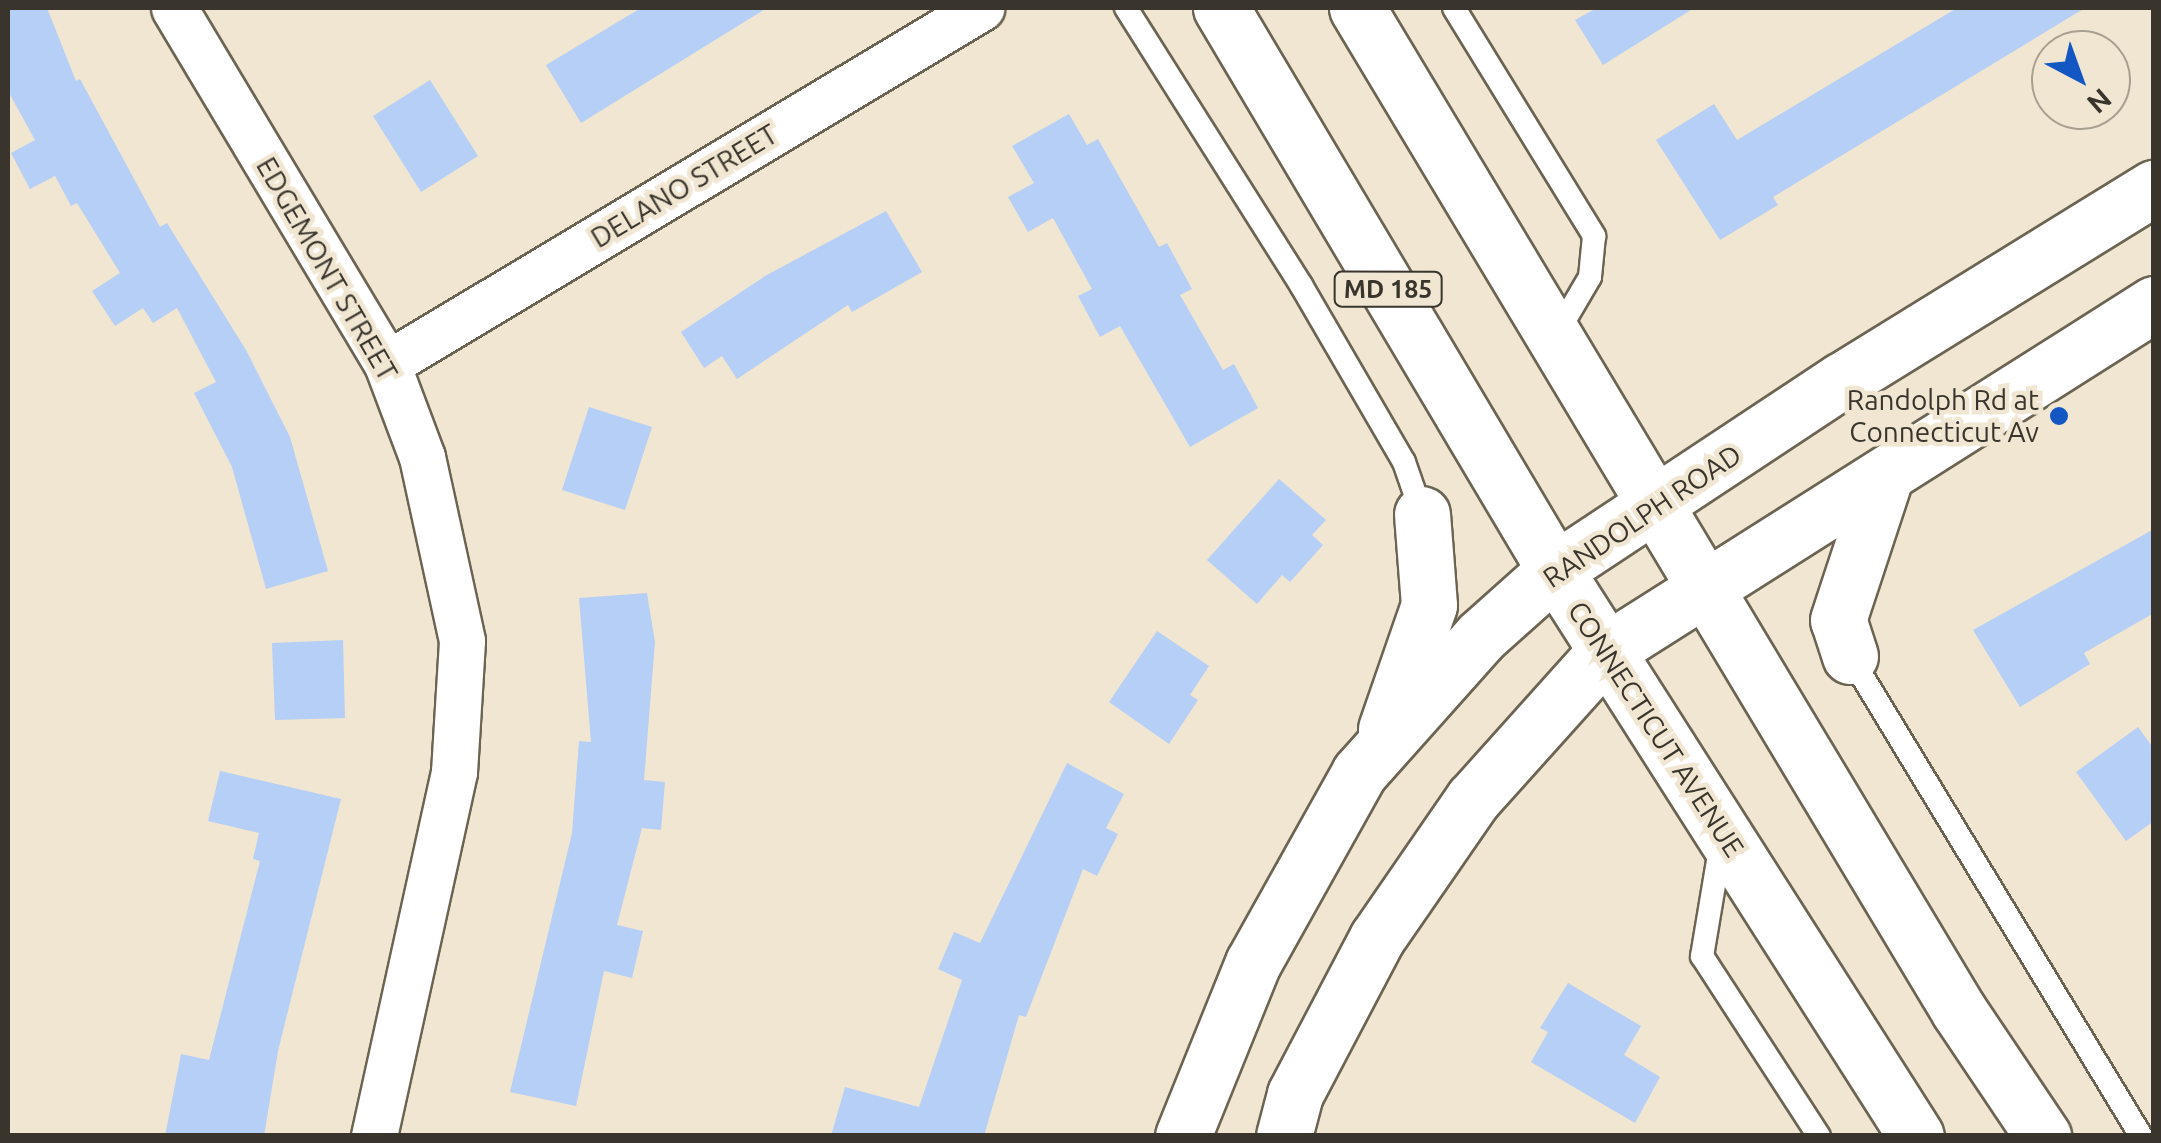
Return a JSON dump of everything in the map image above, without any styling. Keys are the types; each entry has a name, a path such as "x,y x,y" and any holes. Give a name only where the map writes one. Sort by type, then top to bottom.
{"main road":[{"name":"CONNECTICUT AVENUE","path":"1222,8 1554,570 1916,1136"},
{"path":"1358,8 1705,594 1959,1012 2043,1136"},
{"name":"RANDOLPH ROAD","path":"1183,1136 1253,963 1359,773 1480,637 1554,570 1654,508 1841,381 2154,188"},
{"path":"1284,1136 1294,1094 1378,938 1473,798 1606,651 1705,594 2154,304"},
{"path":"1850,656 1838,620 1886,477"},
{"path":"1380,748 1428,605 1422,514"}],"street":[{"name":"EDGEMONT STREET","path":"174,8 387,364 422,458 462,642 454,772 374,1136"},
{"name":"DELANO STREET","path":"387,364 981,8"}],"lane":[{"path":"1126,8 1301,285 1404,462 1422,514"},
{"path":"1454,8 1594,236 1590,277 1554,338"},
{"path":"1850,656 2141,1136"},
{"path":"1722,834 1702,956 1818,1136"}],"building":[{"path":"8,8 47,8 76,81 80,79 160,227 167,223 246,350 290,437 328,571 266,589 232,467 194,393 216,382 177,308 153,323 143,308 115,326 92,291 120,273 77,203 71,206 55,176 30,189 11,153 35,140 8,91"},
{"path":"641,8 767,8 581,123 546,65"},
{"path":"1597,8 1694,8 1603,65 1575,20"},
{"path":"1957,8 2085,8 2049,30 2031,30 2031,41 1773,197 1778,205 1720,240 1656,140 1714,104 1737,140"},
{"path":"430,80 478,156 421,192 373,116"},
{"path":"1069,114 1087,145 1098,139 1159,247 1167,243 1192,289 1180,295 1223,370 1234,364 1258,408 1190,447 1120,326 1100,337 1078,296 1092,289 1053,218 1028,232 1008,197 1034,183 1012,146"},
{"path":"886,211 922,272 852,312 848,305 737,379 722,356 704,368 681,332 765,276"},
{"path":"589,407 652,427 625,510 562,490"},
{"path":"1279,479 1326,520 1312,535 1323,545 1290,582 1282,575 1257,604 1207,560"},
{"path":"2154,529 2154,613 2084,653 2090,664 2020,707 1973,630"},
{"path":"647,593 655,642 644,780 665,782 661,830 642,828 617,925 643,931 632,978 604,971 576,1106 510,1092 572,833 579,741 591,742 579,598"},
{"path":"1157,631 1209,666 1190,695 1198,700 1169,744 1109,702"},
{"path":"343,640 345,718 275,720 272,643"},
{"path":"2138,727 2154,749 2154,821 2126,841 2076,772"},
{"path":"1067,763 1124,794 1106,828 1118,834 1097,876 1083,869 1026,1017 1019,1015 984,1136 831,1136 845,1087 919,1107 962,980 938,969 954,932 980,943"},
{"path":"220,771 341,799 278,1051 264,1136 165,1136 181,1054 209,1060 260,861 253,859 259,833 208,821"},
{"path":"1568,983 1641,1026 1624,1055 1660,1077 1635,1123 1531,1062 1548,1032 1540,1028"}],"place":[{"name":"Randolph Rd at Connecticut Av","path":"2059,416"}]}
